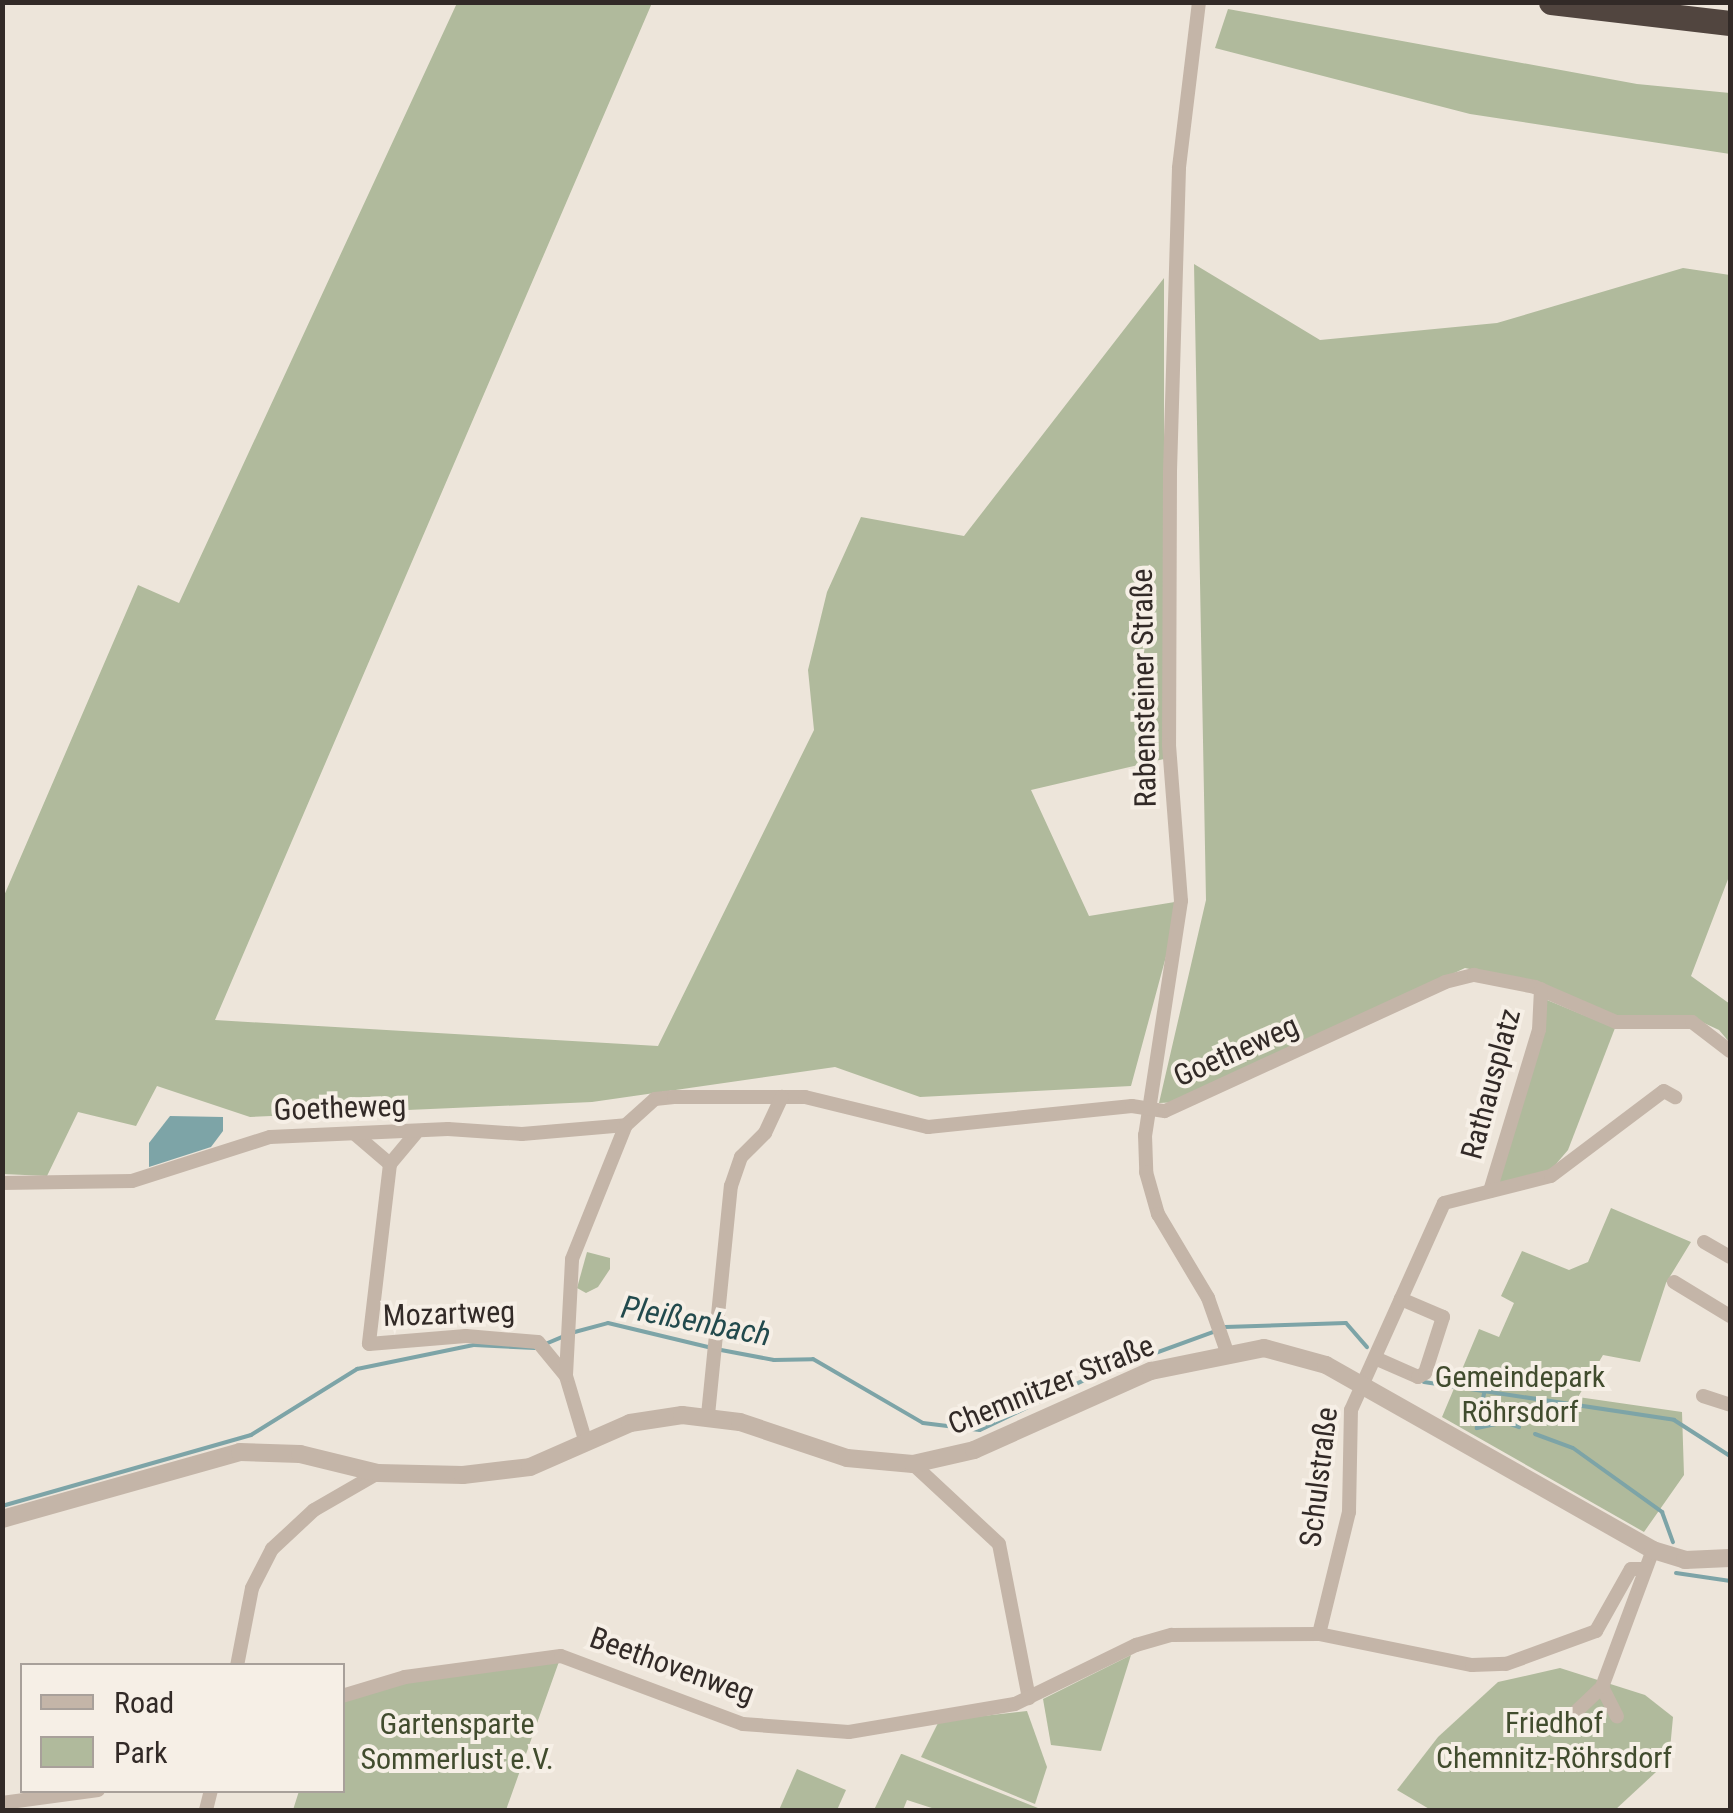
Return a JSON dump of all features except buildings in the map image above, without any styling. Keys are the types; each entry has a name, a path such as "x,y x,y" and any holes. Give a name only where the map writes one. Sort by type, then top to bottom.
{"highway":[{"path":"1551,2 1730,23"}],"street":[{"name":"Rabensteiner Straße","path":"1198,2 1179,168 1170,452 1169,745 1180,901 1150,1108 1150,1192 1223,1338"},
{"name":"Goetheweg","path":"2,1183 98,1186 205,1161 251,1140 626,1125 654,1100 805,1097 928,1128 1184,1107 1458,977 1506,979 1616,1022 1692,1022 1730,1050"},
{"name":"Rathausplatz","path":"1490,1191 1540,1030 1542,990"},
{"name":"Rathausplatz","path":"1363,1386 1444,1202 1551,1176 1664,1091 1675,1097"},
{"path":"708,1415 720,1344 731,1186 741,1157 765,1133 782,1097"},
{"path":"566,1376 572,1260 626,1125"},
{"path":"356,1135 390,1164 416,1134"},
{"name":"Mozartweg","path":"390,1164 369,1344 466,1336 542,1347 566,1376 586,1442"},
{"path":"1704,1242 1730,1257"},
{"path":"1674,1282 1730,1316"},
{"path":"1375,1358 1418,1377 1425,1373 1443,1317 1401,1299"},
{"name":"Chemnitzer Straße","path":"2,1518 240,1452 300,1454 378,1473 509,1470 650,1419 708,1415 847,1458 913,1464 974,1450 1223,1338 1293,1353 1363,1386 1653,1550 1685,1560 1730,1558"},
{"name":"Schulstraße","path":"1319,1634 1349,1512 1351,1410 1363,1386"},
{"path":"1703,1396 1730,1406"},
{"path":"913,1464 999,1544 1029,1698"},
{"path":"238,1663 252,1588 272,1549 314,1510 378,1473"},
{"path":"1564,1723 1602,1687 1653,1550"},
{"name":"Beethovenweg","path":"345,1695 404,1677 561,1656 714,1716 773,1728 882,1728 1029,1698 1136,1646 1172,1635 1319,1634 1472,1665 1506,1664 1596,1632 1631,1570 1645,1569"},
{"path":"1602,1687 1617,1716"},
{"path":"2,1803 76,1793"}],"green space":[{"path":"457,3 652,3 215,1020 658,1046 814,730 808,670 827,592 861,517 964,536 1164,278 1164,759 1031,790 1089,916 1181,901 1131,1086 920,1097 835,1067 592,1102 250,1117 157,1086 136,1126 78,1112 47,1176 3,1174 3,898 138,585 179,603"},
{"path":"1228,9 1637,84 1730,93 1730,154 1470,114 1215,48"},
{"path":"1194,264 1320,340 1497,323 1683,268 1730,275 1730,874 1691,976 1730,1004 1730,1043 1719,1030 1689,1016 1609,1015 1548,986 1465,968 1179,1102 1159,1103 1206,900"},
{"path":"1547,1000 1615,1028 1568,1150 1550,1171 1498,1184"},
{"name":"Gemeindepark Röhrsdorf","path":"1611,1208 1691,1242 1666,1283 1640,1362 1603,1355 1578,1397 1682,1412 1684,1475 1644,1532 1442,1417 1479,1329 1499,1337 1514,1303 1501,1296 1522,1251 1569,1270 1588,1262"},
{"path":"587,1252 610,1258 610,1269 598,1287 586,1293 577,1288"},
{"path":"1131,1655 1101,1751 1051,1745 1043,1699"},
{"name":"Gartensparte Sommerlust e.V.","path":"561,1656 506,1810 293,1810 298,1793 345,1793 345,1695 405,1677"},
{"name":"Friedhof Chemnitz-Röhrsdorf","path":"1560,1668 1645,1695 1673,1717 1669,1760 1615,1810 1431,1810 1397,1790 1438,1737 1498,1682"},
{"path":"1027,1711 1047,1767 1035,1804 921,1757 939,1721"},
{"path":"901,1754 1043,1810 938,1810 907,1800 903,1810 874,1810"},
{"path":"797,1769 846,1790 837,1810 779,1810"}],"water":[{"path":"170,1116 223,1117 223,1131 211,1147 149,1167 149,1143"}],"waterway":[{"name":"Pleißenbach","path":"571,1333 608,1323 712,1348"},
{"name":"Pleißenbach","path":"1225,1327 1346,1323 1367,1347"},
{"name":"Pleißenbach","path":"721,1350 774,1360 813,1359 923,1423 980,1430 1095,1375 1216,1331"},
{"name":"Pleißenbach","path":"543,1345 562,1337"},
{"name":"Pleißenbach","path":"2,1506 251,1435 357,1369 474,1345 535,1348"},
{"name":"Pleißenbach","path":"1424,1382 1674,1420 1730,1456"},
{"path":"1485,1389 1477,1428 1505,1422 1519,1427"},
{"path":"1535,1434 1573,1448 1662,1512 1673,1542"},
{"path":"1676,1573 1730,1581"}]}
